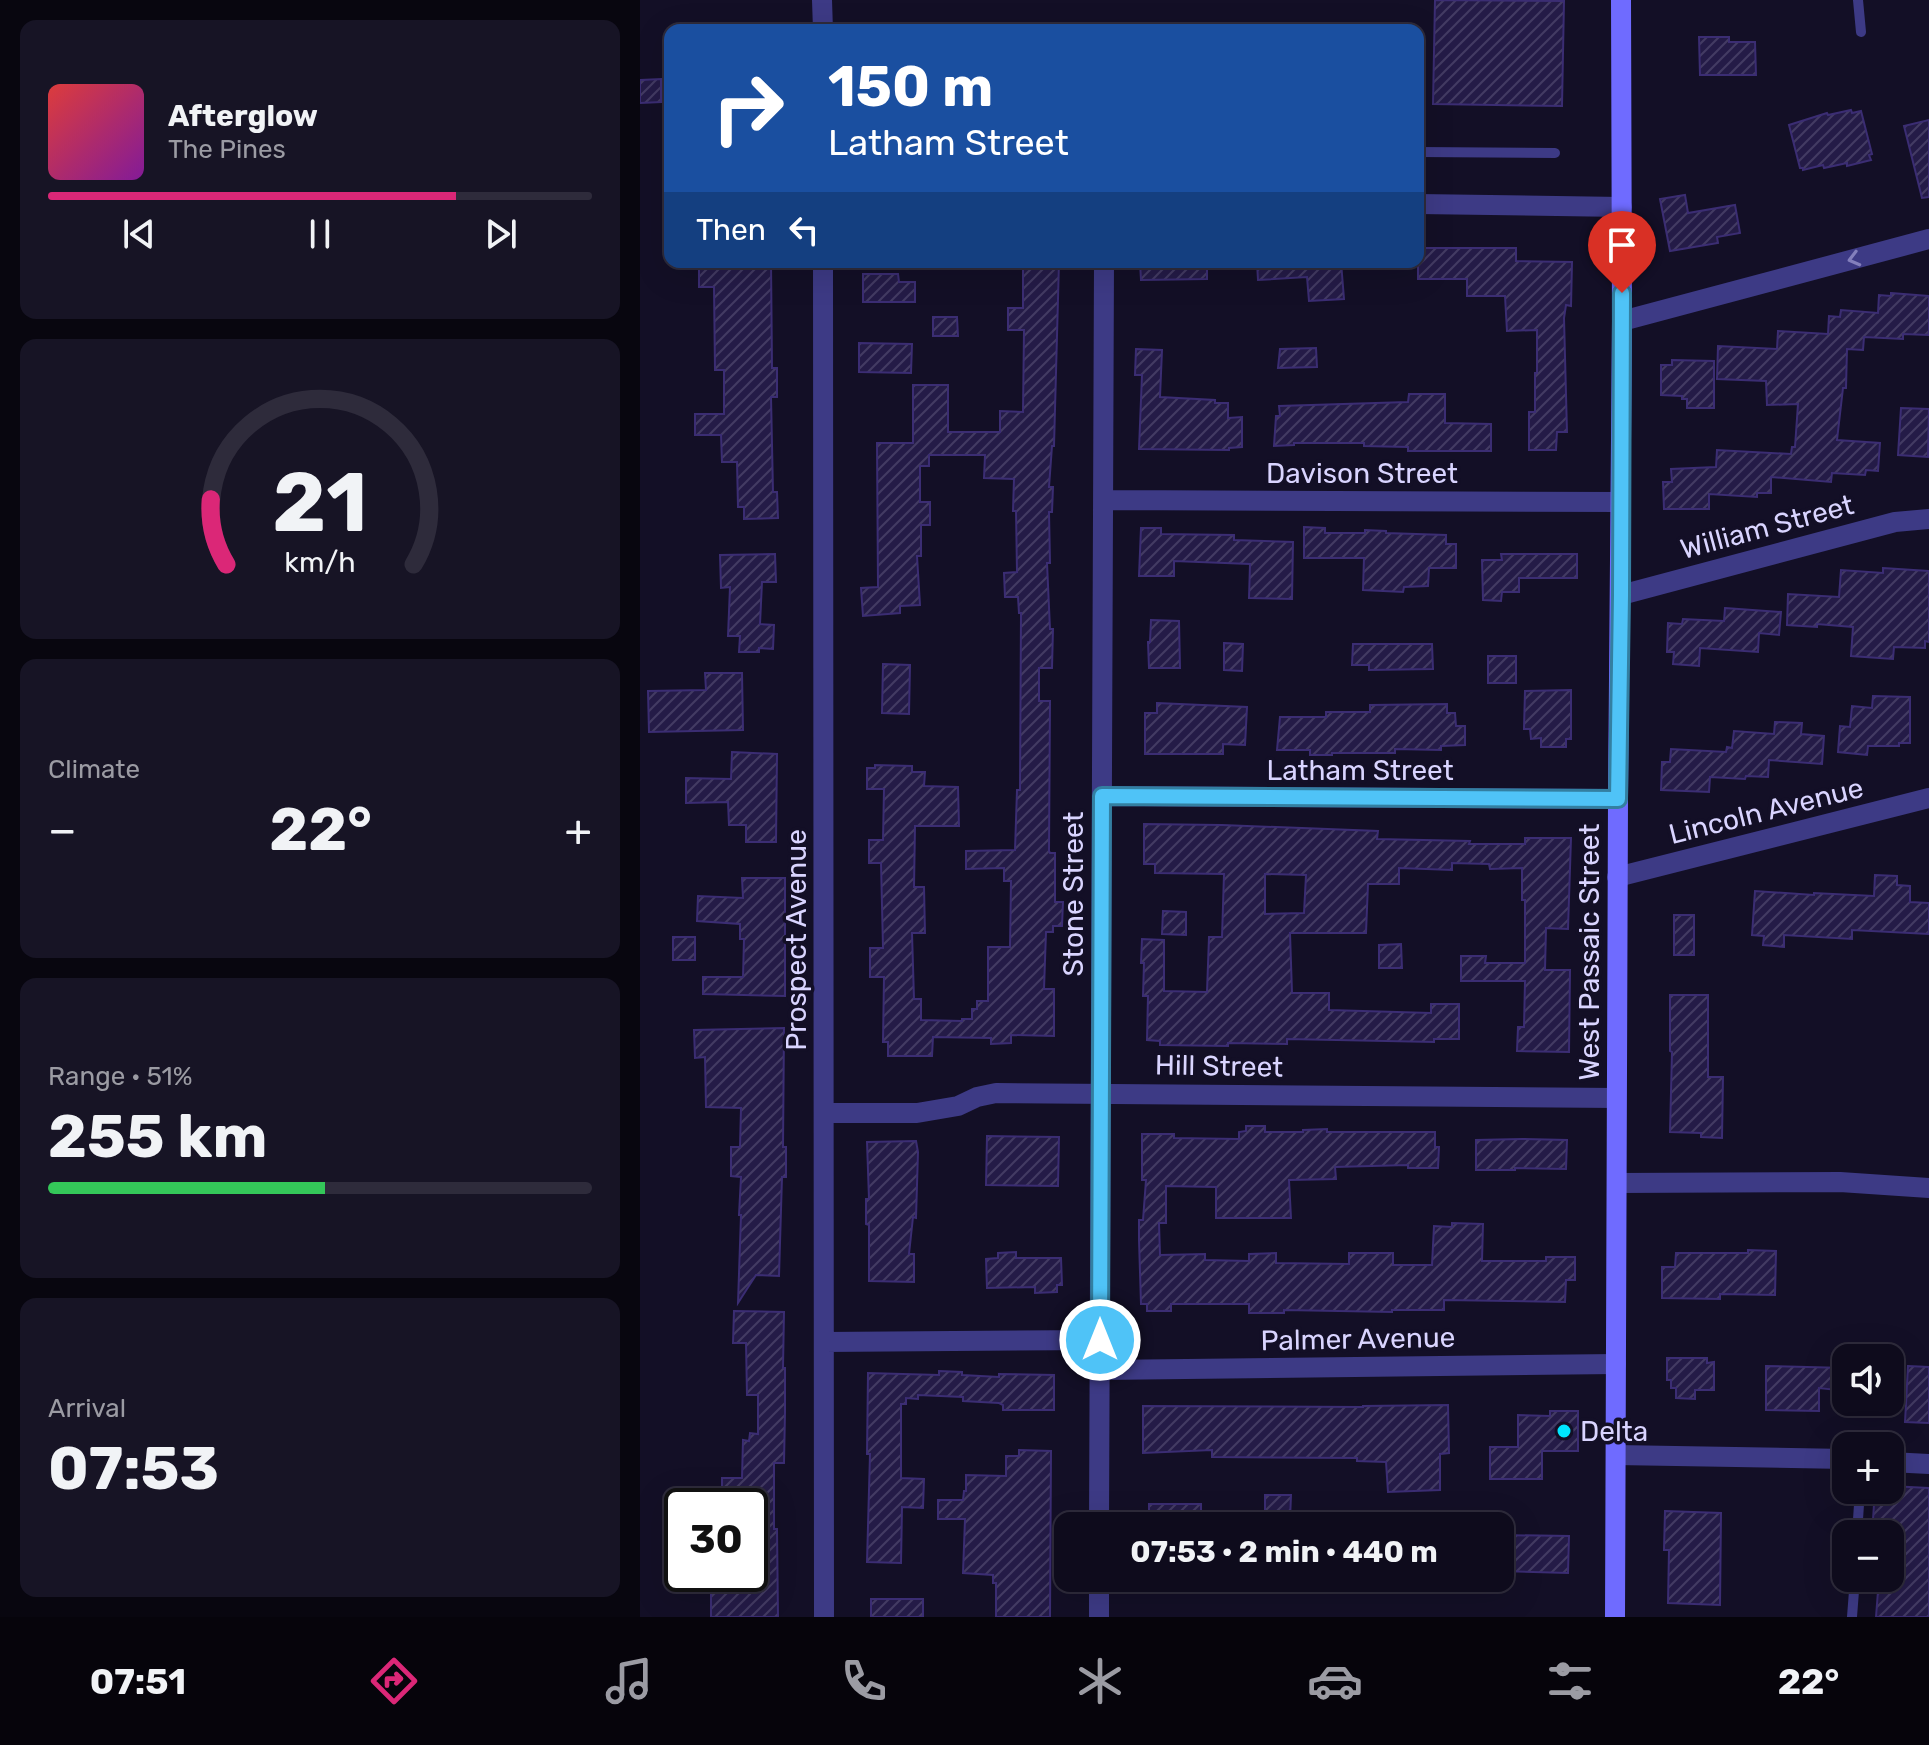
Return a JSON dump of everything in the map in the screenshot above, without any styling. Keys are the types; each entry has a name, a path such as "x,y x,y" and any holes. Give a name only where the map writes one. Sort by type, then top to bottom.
{"main road":[{"name":"West Passaic Street","path":"1615,1617 1621,0"}],"street":[{"path":"822,0 823,24"},
{"path":"1424,204 1622,207"},
{"path":"1622,321 1929,239"},
{"name":"Prospect Avenue","path":"823,268 824,1617"},
{"name":"Stone Street","path":"1099,1512 1104,268"},
{"name":"Davison Street","path":"1103,500 1621,502"},
{"name":"William Street","path":"1621,595 1895,522 1929,519"},
{"name":"Latham Street","path":"1102,796 1618,799"},
{"name":"Lincoln Avenue","path":"1617,877 1929,798"},
{"name":"Hill Street","path":"824,1113 917,1113 958,1106 996,1093 1616,1098"},
{"path":"1618,1183 1840,1182 1929,1188"},
{"path":"824,1342 1100,1340"},
{"name":"Palmer Avenue","path":"1100,1370 1616,1364"},
{"path":"1616,1455 1832,1459"},
{"path":"1904,1463 1929,1464"},
{"path":"1099,1592 1099,1617"}],"lane":[{"path":"1858,0 1861,32"},
{"path":"1424,152 1555,153"},
{"path":"1852,1617 1854,1592"}],"building":[{"path":"1435,0 1564,1 1562,106 1433,104"},
{"path":"1699,37 1729,37 1729,42 1755,42 1756,75 1700,75"},
{"path":"661,79 661,102 640,103 640,80"},
{"path":"1851,110 1852,113 1861,111 1871,160 1847,166 1847,163 1824,168 1823,165 1800,168 1789,125 1827,113"},
{"path":"1929,120 1929,197 1922,198 1904,126"},
{"path":"1685,195 1688,213 1735,205 1740,233 1717,237 1718,243 1670,251 1660,199"},
{"path":"1424,248 1516,248 1516,261 1572,262 1571,306 1566,305 1564,318 1567,432 1557,432 1556,450 1529,450 1529,412 1535,412 1537,330 1507,331 1505,296 1467,296 1467,279 1418,279 1418,268 1424,268"},
{"path":"699,268 771,268 772,368 777,368 777,397 771,397 773,492 777,492 778,518 744,519 744,507 738,507 737,462 722,462 721,435 695,435 695,414 724,414 724,370 715,370 714,287 699,287"},
{"path":"1023,268 1059,268 1054,446 1049,487 1053,487 1052,512 1049,512 1050,563 1047,563 1050,629 1053,629 1052,668 1039,668 1039,701 1050,701 1049,851 1055,853 1055,902 1063,902 1062,926 1053,926 1053,932 1046,932 1044,989 1054,989 1054,1036 1011,1035 1011,1043 991,1044 991,1038 933,1037 932,1056 888,1056 888,1042 883,1042 884,977 870,977 870,948 883,948 881,863 869,863 869,840 883,840 884,789 867,789 867,768 875,768 875,765 912,766 912,772 925,772 924,786 958,787 959,826 915,826 914,887 924,887 925,933 912,933 914,999 921,999 921,1020 972,1019 972,1009 977,1009 977,1001 988,1001 988,947 1010,947 1011,881 1004,881 1004,868 966,869 966,851 1015,850 1017,790 1020,790 1021,613 1018,597 1005,597 1004,573 1017,572 1014,479 984,478 985,455 929,455 929,466 920,466 920,502 930,502 930,525 921,525 921,556 917,556 920,605 900,606 900,613 863,616 861,588 878,587 877,443 913,443 913,385 948,385 948,432 1000,432 1000,411 1023,412 1024,330 1008,330 1008,308 1023,308"},
{"path":"1140,268 1207,268 1207,279 1141,280"},
{"path":"1257,268 1341,268 1344,299 1309,301 1307,277 1258,280"},
{"path":"863,274 898,274 899,282 915,282 915,302 863,302"},
{"path":"1891,293 1929,296 1929,335 1903,334 1903,339 1864,337 1863,350 1847,349 1846,388 1843,388 1837,440 1880,443 1878,471 1866,470 1865,475 1832,473 1831,482 1771,477 1771,493 1757,493 1757,497 1709,494 1709,509 1664,509 1663,482 1672,482 1671,469 1716,467 1717,450 1791,454 1792,447 1795,447 1798,404 1767,405 1766,381 1717,379 1718,346 1777,349 1778,331 1828,334 1829,316 1840,317 1841,310 1878,313 1879,295 1891,296"},
{"path":"933,317 957,317 958,336 933,336"},
{"path":"859,343 912,344 911,373 859,372"},
{"path":"1316,348 1317,367 1278,368 1280,349"},
{"path":"1136,349 1162,350 1160,397 1228,403 1228,418 1242,417 1242,447 1229,450 1139,449 1142,375 1135,375"},
{"path":"1672,360 1714,361 1714,408 1687,408 1687,399 1682,399 1682,396 1661,395 1661,365 1672,365"},
{"path":"1409,394 1445,394 1445,423 1491,424 1491,451 1408,451 1408,447 1364,446 1364,443 1274,446 1279,406 1408,402"},
{"path":"1901,408 1929,409 1928,457 1898,455"},
{"path":"1304,527 1325,528 1325,533 1365,533 1365,530 1446,535 1446,544 1456,544 1456,568 1429,568 1428,586 1404,587 1403,592 1363,590 1364,558 1304,558"},
{"path":"1141,528 1161,528 1161,534 1234,535 1234,540 1293,542 1292,599 1249,598 1250,564 1174,561 1174,576 1139,576"},
{"path":"775,554 776,582 762,582 760,624 774,625 773,649 739,652 740,636 728,636 730,587 721,588 720,555"},
{"path":"1501,554 1577,554 1577,578 1519,578 1519,592 1502,592 1501,601 1483,600 1482,560 1502,560"},
{"path":"1883,568 1929,571 1929,642 1925,641 1925,648 1894,647 1893,659 1851,656 1853,627 1787,625 1788,594 1839,597 1841,570 1883,573"},
{"path":"1725,608 1781,612 1779,635 1759,633 1758,652 1700,648 1699,666 1673,664 1674,652 1667,652 1668,623 1682,624 1683,619 1724,621"},
{"path":"1151,620 1179,621 1180,668 1149,668"},
{"path":"1224,643 1243,644 1242,671 1224,670"},
{"path":"1353,644 1432,644 1433,669 1369,670 1369,665 1352,665"},
{"path":"1488,656 1516,656 1516,683 1488,683"},
{"path":"883,664 910,665 909,714 882,713"},
{"path":"705,673 742,673 743,730 649,732 648,691 706,690"},
{"path":"1571,690 1571,739 1566,739 1566,747 1541,747 1541,738 1531,739 1530,729 1524,729 1525,691"},
{"path":"1873,696 1910,697 1910,743 1868,746 1867,755 1838,752 1840,726 1850,727 1852,706 1872,708"},
{"path":"1157,703 1247,707 1245,745 1223,744 1223,754 1145,754 1145,713 1157,713"},
{"path":"1447,704 1447,713 1455,713 1456,726 1465,726 1465,745 1441,746 1441,750 1395,749 1395,753 1332,755 1310,755 1310,750 1277,750 1280,717 1326,717 1326,712 1370,712 1370,705"},
{"path":"1775,722 1802,723 1801,734 1824,736 1822,764 1769,760 1768,777 1710,777 1709,792 1661,790 1662,762 1670,762 1671,749 1726,752 1727,747 1732,748 1734,731 1774,734"},
{"path":"732,752 777,754 776,842 746,842 746,825 729,825 728,802 686,803 686,778 731,779"},
{"path":"1144,824 1378,831 1377,839 1470,841 1469,844 1525,844 1525,838 1571,838 1568,929 1546,928 1545,970 1570,970 1569,1052 1517,1051 1518,1027 1524,1027 1525,981 1461,981 1461,956 1486,956 1485,963 1525,963 1522,868 1490,869 1489,864 1452,863 1452,870 1399,868 1399,884 1368,884 1366,933 1290,933 1292,993 1329,993 1329,1010 1431,1013 1431,1004 1459,1004 1459,1039 1434,1039 1434,1042 1287,1039 1287,1044 1228,1043 1228,1046 1160,1045 1160,1041 1147,1040 1148,996 1143,996 1142,939 1164,940 1164,991 1207,992 1209,937 1222,937 1224,874 1155,873 1155,864 1144,864","holes":["1265,874 1306,875 1304,913 1265,914"]},
{"path":"1875,875 1897,876 1897,885 1910,886 1910,902 1929,903 1929,934 1852,930 1852,939 1784,935 1784,947 1763,945 1764,936 1752,935 1755,891 1874,896"},
{"path":"742,878 785,878 785,996 703,994 703,977 743,977 744,939 740,939 740,924 697,921 698,896 743,898"},
{"path":"1163,911 1186,912 1186,935 1162,934"},
{"path":"1674,915 1694,915 1694,955 1674,955"},
{"path":"673,937 695,937 695,960 673,960"},
{"path":"1401,944 1402,968 1379,968 1379,945"},
{"path":"1670,995 1708,995 1708,1077 1723,1077 1722,1138 1701,1137 1701,1133 1670,1132"},
{"path":"784,1028 783,1147 786,1147 786,1177 782,1177 779,1276 756,1275 738,1303 741,1177 731,1176 731,1147 740,1147 741,1108 706,1107 705,1057 695,1058 694,1030"},
{"path":"1246,1126 1265,1126 1265,1132 1327,1129 1327,1132 1435,1132 1435,1147 1439,1147 1438,1168 1408,1168 1408,1165 1335,1167 1336,1179 1289,1180 1291,1218 1216,1218 1216,1187 1166,1186 1166,1223 1159,1223 1160,1255 1205,1254 1205,1260 1249,1261 1249,1254 1276,1253 1276,1263 1349,1264 1349,1253 1393,1253 1393,1265 1432,1265 1434,1226 1483,1224 1482,1261 1546,1261 1546,1257 1575,1257 1575,1280 1566,1280 1565,1302 1444,1300 1444,1310 1284,1310 1284,1313 1249,1313 1249,1304 1171,1304 1171,1311 1147,1311 1147,1304 1141,1304 1139,1240 1146,1180 1142,1180 1142,1134 1239,1139 1239,1132 1246,1131"},
{"path":"987,1136 1059,1137 1058,1186 986,1185"},
{"path":"1476,1140 1567,1140 1566,1169 1476,1170"},
{"path":"916,1141 916,1218 913,1217 909,1254 914,1254 914,1282 869,1281 867,1142"},
{"path":"1748,1250 1776,1251 1775,1295 1720,1294 1720,1299 1662,1298 1662,1267 1675,1267 1676,1253 1748,1253"},
{"path":"1016,1252 1016,1258 1061,1258 1062,1285 1057,1285 1057,1292 1035,1293 1035,1287 987,1288 986,1259 998,1258 998,1253"},
{"path":"734,1311 784,1312 784,1463 774,1463 778,1617 711,1617 711,1592 768,1592 768,1488 722,1488 722,1478 742,1478 743,1440 749,1441 750,1433 758,1434 758,1395 747,1395 746,1343 733,1343"},
{"path":"1667,1358 1707,1358 1707,1363 1714,1362 1714,1390 1695,1390 1695,1399 1676,1398 1676,1388 1671,1388 1671,1380 1667,1380"},
{"path":"1766,1366 1832,1368 1832,1389 1819,1388 1819,1411 1766,1410"},
{"path":"1908,1366 1929,1367 1929,1423 1905,1422"},
{"path":"939,1371 999,1377 999,1374 1054,1375 1054,1410 1003,1410 1003,1405 999,1403 963,1401 963,1397 918,1395 918,1399 906,1398 906,1404 901,1404 901,1478 924,1479 923,1508 902,1507 901,1563 867,1562 870,1454 867,1454 868,1373 939,1375"},
{"path":"1448,1405 1449,1453 1440,1454 1440,1490 1388,1492 1386,1462 1357,1461 1357,1458 1212,1457 1212,1450 1143,1453 1143,1406"},
{"path":"1550,1411 1578,1411 1578,1451 1542,1451 1542,1479 1490,1479 1490,1447 1518,1447 1518,1415 1550,1416"},
{"path":"1019,1450 1051,1451 1050,1617 996,1617 996,1583 993,1583 993,1575 963,1573 965,1519 938,1519 938,1500 963,1500 966,1475 1006,1476 1006,1456 1019,1456"},
{"path":"1904,1487 1929,1488 1929,1617 1876,1617 1878,1592 1904,1592 1904,1520 1873,1520 1874,1504 1904,1504"},
{"path":"1265,1495 1291,1495 1290,1512 1265,1512"},
{"path":"1149,1504 1201,1504 1201,1512 1149,1512"},
{"path":"1665,1511 1721,1513 1720,1605 1668,1603 1669,1550 1664,1550"},
{"path":"1514,1535 1569,1536 1568,1573 1514,1571"},
{"path":"871,1599 923,1599 923,1617 871,1617"}],"place":[{"name":"Delta","path":"1564,1431"}],"route":[{"path":"1100,1340 1102,796 1618,799 1622,293"}]}
